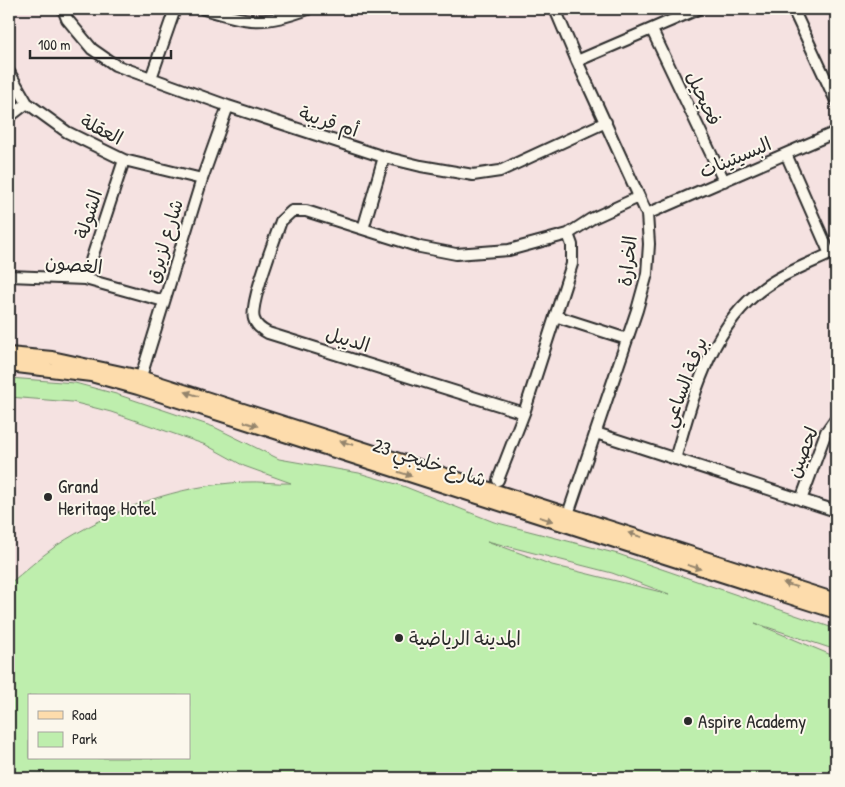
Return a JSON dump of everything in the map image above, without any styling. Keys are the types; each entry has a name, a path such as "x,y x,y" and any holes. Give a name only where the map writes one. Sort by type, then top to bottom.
{"main road":[{"name":"شارع خليجي 23","path":"9,354 52,358 139,382 566,520 836,612"},
{"name":"شارع خليجي 23","path":"9,365 139,382"},
{"name":"شارع خليجي 23","path":"566,520 836,600"}],"street":[{"name":"أم قريبة","path":"63,9 67,18 92,49 115,64 228,106 384,157 473,176 500,171 606,122"},
{"path":"151,78 176,9"},
{"path":"204,9 234,18 266,22 308,9"},
{"name":"الخرارة","path":"555,9 647,214 647,274 566,520"},
{"path":"577,61 698,9"},
{"path":"793,9 836,101"},
{"name":"فحيحيل","path":"652,30 724,181"},
{"name":"العقلة","path":"9,72 27,102 67,132 124,160 202,179"},
{"path":"9,117 27,102"},
{"name":"شارع لزيرق","path":"139,382 202,179 228,106"},
{"name":"البسيتينات","path":"647,214 836,132"},
{"name":"برقـة الساعي","path":"675,459 701,377 728,324 750,299 766,286 792,270 833,253 786,154"},
{"path":"363,229 384,157"},
{"name":"الشولة","path":"86,279 124,160"},
{"name":"الديبل","path":"524,412 268,333 257,325 253,319 254,303 281,221 292,211 306,211 420,247 456,254 518,248 568,234 591,219 639,196"},
{"path":"498,480 524,412 572,264 572,245 568,234"},
{"name":"الغصون","path":"9,276 86,279 164,301"},
{"path":"555,316 626,339"},
{"name":"لحصين","path":"801,500 826,432 836,418"},
{"path":"596,433 836,511"}],"green space":[{"name":"المدينة الرياضية","path":"9,378 75,383 116,394 214,427 279,459 359,473 403,486 494,522 618,554 836,629 836,650 755,623 836,657 836,778 9,778 9,584 50,550 77,533 123,510 146,501 195,488 220,484 251,482 291,483 244,466 206,445 111,412 72,402 9,397","holes":["487,541 612,573 669,594 552,565"]}],"place":[{"name":"Grand Heritage Hotel","path":"48,497"},
{"name":"المدينة الرياضية","path":"399,638"},
{"name":"Aspire Academy","path":"688,721"}]}
